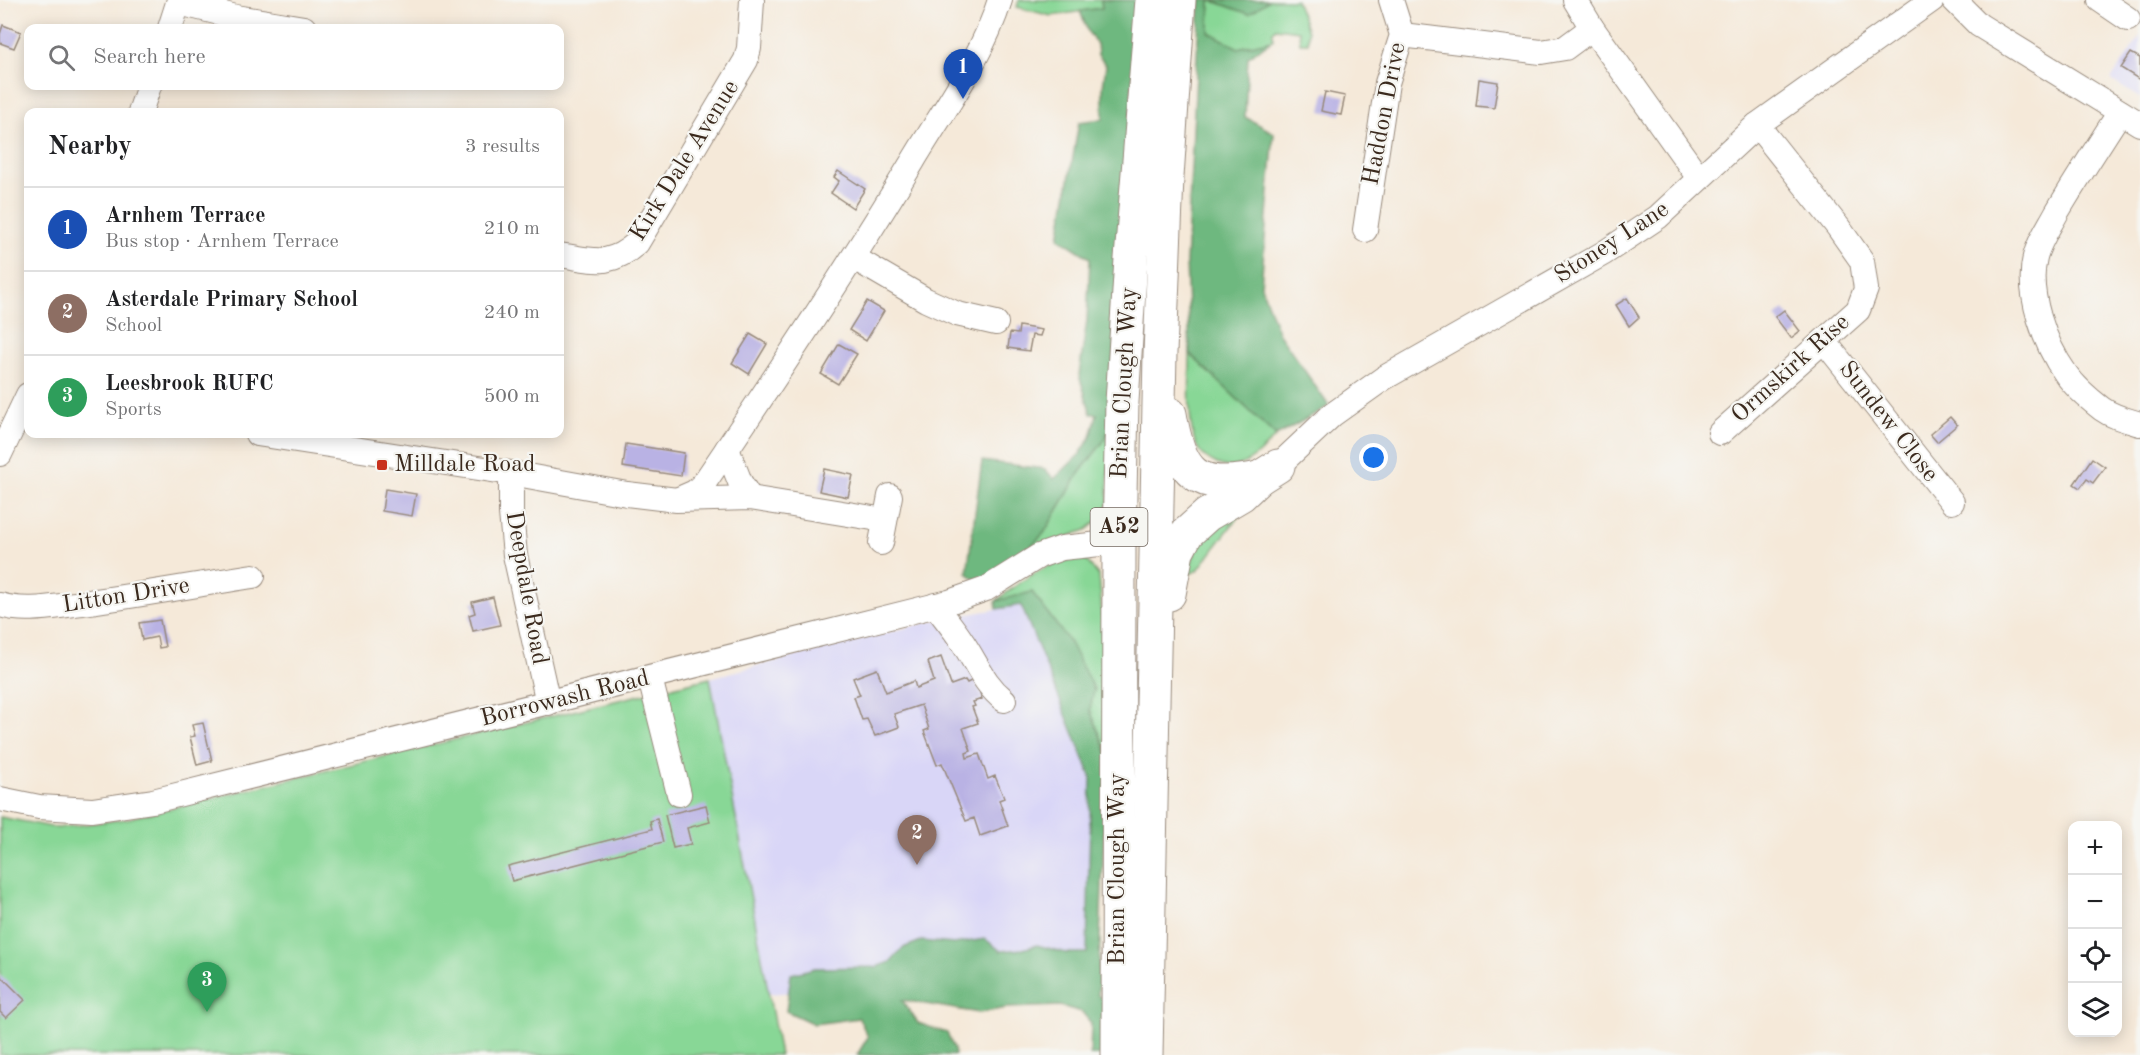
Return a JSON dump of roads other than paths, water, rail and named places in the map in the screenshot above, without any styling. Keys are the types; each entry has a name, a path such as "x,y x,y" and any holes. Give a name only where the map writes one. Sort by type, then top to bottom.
{"highway":[{"name":"Brian Clough Way","path":"1118,1055 1119,542 1122,390 1152,0"},
{"name":"Brian Clough Way","path":"1146,1055 1160,353 1167,177 1179,0"},
{"path":"1160,353 1173,434 1177,449 1188,468 1201,479 1235,483 1269,472"},
{"path":"1153,765 1165,621 1177,552 1196,523 1241,495 1269,472"}],"street":[{"name":"Kirk Dale Avenue","path":"564,256 604,261 616,258 637,243 746,60 752,0"},
{"path":"677,500 695,492 704,483 855,258 971,63 994,19 1000,0"},
{"name":"Haddon Drive","path":"1365,230 1387,83 1402,35 1391,0"},
{"path":"1575,0 1592,28 1699,178"},
{"name":"Stoney Lane","path":"1269,472 1332,415 1384,378 1604,253 1659,217 1757,125 1932,0"},
{"path":"1954,0 1979,25 2130,118 2045,234 2034,258 2033,282 2041,322 2052,350 2067,375 2102,409 2119,418 2140,424"},
{"path":"171,24 179,1 236,17 279,24"},
{"path":"2090,1 2128,19"},
{"path":"1402,35 1541,52 1565,48 1592,28"},
{"path":"141,108 148,90"},
{"name":"Ormskirk Rise","path":"1720,433 1858,310 1866,289 1862,261 1757,125"},
{"path":"855,258 926,300 957,314 996,322"},
{"name":"Sundew Close","path":"1824,341 1952,502"},
{"path":"0,454 24,403"},
{"path":"283,438 511,473 627,494 677,500 750,498 883,532 890,496"},
{"path":"727,449 740,482 750,498"},
{"name":"Deepdale Road","path":"511,473 511,513 515,555 548,703"},
{"name":"Borrowash Road","path":"0,800 39,807 92,810 153,801 935,605 986,589 1039,556 1062,548 1119,542"},
{"name":"Litton Drive","path":"0,605 15,609 36,609 112,599 253,575"},
{"path":"935,605 964,643 979,673 991,690 1004,700"},
{"path":"650,678 679,794"}],"place":[{"name":"Arnhem Terrace","path":"963,99"},
{"name":"Milldale Road","path":"382,465"},
{"name":"Asterdale Primary School","path":"917,865"},
{"name":"Leesbrook RUFC","path":"207,1012"}]}
